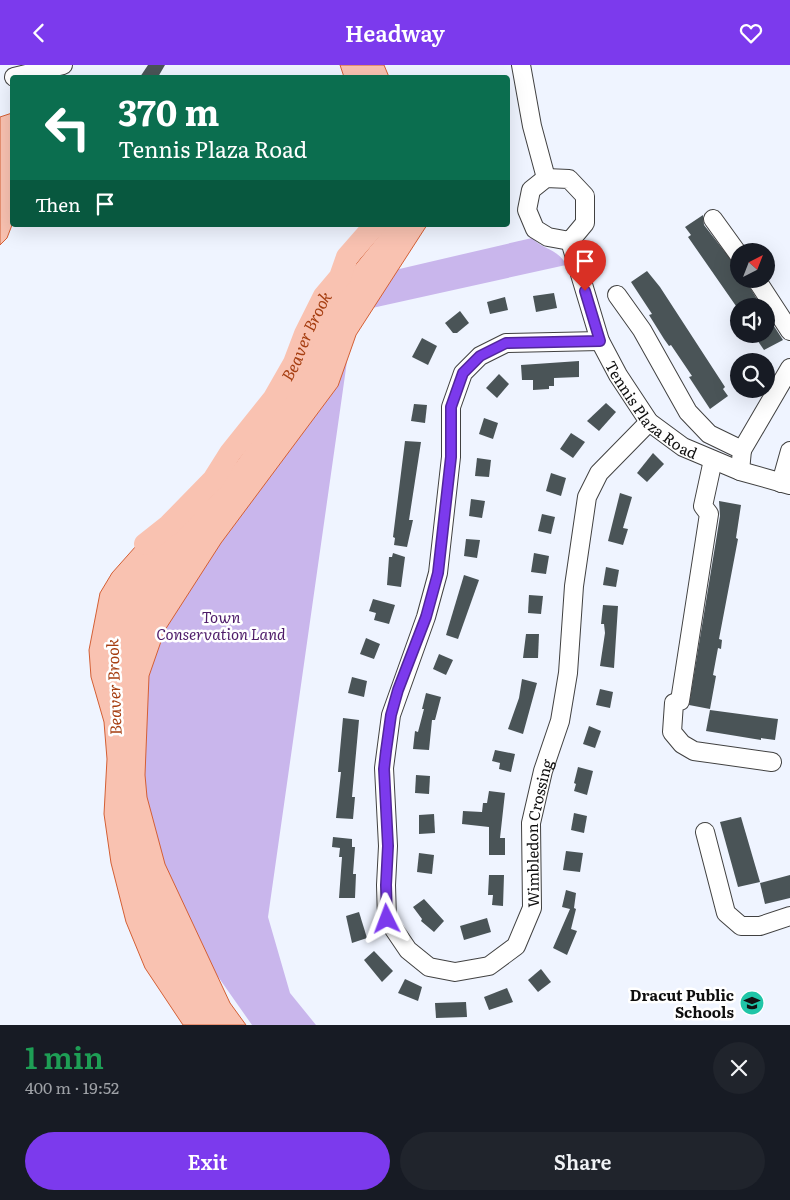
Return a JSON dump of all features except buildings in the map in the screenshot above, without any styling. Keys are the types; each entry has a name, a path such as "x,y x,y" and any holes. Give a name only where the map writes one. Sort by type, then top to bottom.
{"street":[{"path":"25,75 63,65"},
{"path":"522,65 532,126 546,179"},
{"path":"546,179 569,179 585,196 585,223 570,241 548,237 535,229 527,210 531,191 546,179"},
{"path":"713,219 730,243"},
{"name":"Tennis Plaza Road","path":"570,241 600,341 618,375 649,422 683,447 740,471 786,484"},
{"path":"762,288 790,331"},
{"path":"617,295 642,330 688,412 709,434 742,450"},
{"name":"Wimbledon Crossing","path":"600,341 506,343 480,356 463,373 451,407 451,457 438,573 426,617 391,715 384,769 388,846 387,919 408,950 430,967 455,972 489,966 516,946 532,908 532,823 543,771 560,721 568,673 574,586 587,497 599,473 649,422"},
{"path":"740,471 742,450 790,368"},
{"path":"786,484 790,451"},
{"path":"713,460 703,506 710,514 680,701 674,703 672,731 682,744 694,751 772,762"},
{"path":"705,832 726,913 741,926 760,926 790,916"}],"green space":[{"name":"Town Conservation Land","path":"532,238 560,256 566,265 354,312 268,917 290,993 316,1025 252,1025 162,897 129,770 133,597 249,470 348,281"}],"water":[{"path":"340,65 384,65 388,75 343,75"},
{"path":"10,114 11,227 7,238 0,245 0,117"},
{"path":"382,227 426,227 356,335 338,386 221,543 165,630 149,676 145,775 147,797 165,864 230,1003 246,1025 183,1025 145,968 126,922 111,863 104,814 107,759 104,722 91,677 89,650 100,593 112,573 136,546 162,528 176,523 211,497 245,450 291,360 352,269 378,237"}],"waterway":[{"name":"Beaver Brook","path":"145,544 169,525 213,480 230,453 274,398 294,363 305,334 324,296 340,277 347,257 373,227"}],"place":[{"name":"Dracut Public Schools","path":"752,1003"}],"route":[{"path":"387,919 388,846 384,769 391,715 398,690 426,617 438,573 451,457 451,407 463,373 480,356 506,343 600,341 585,291"}]}
